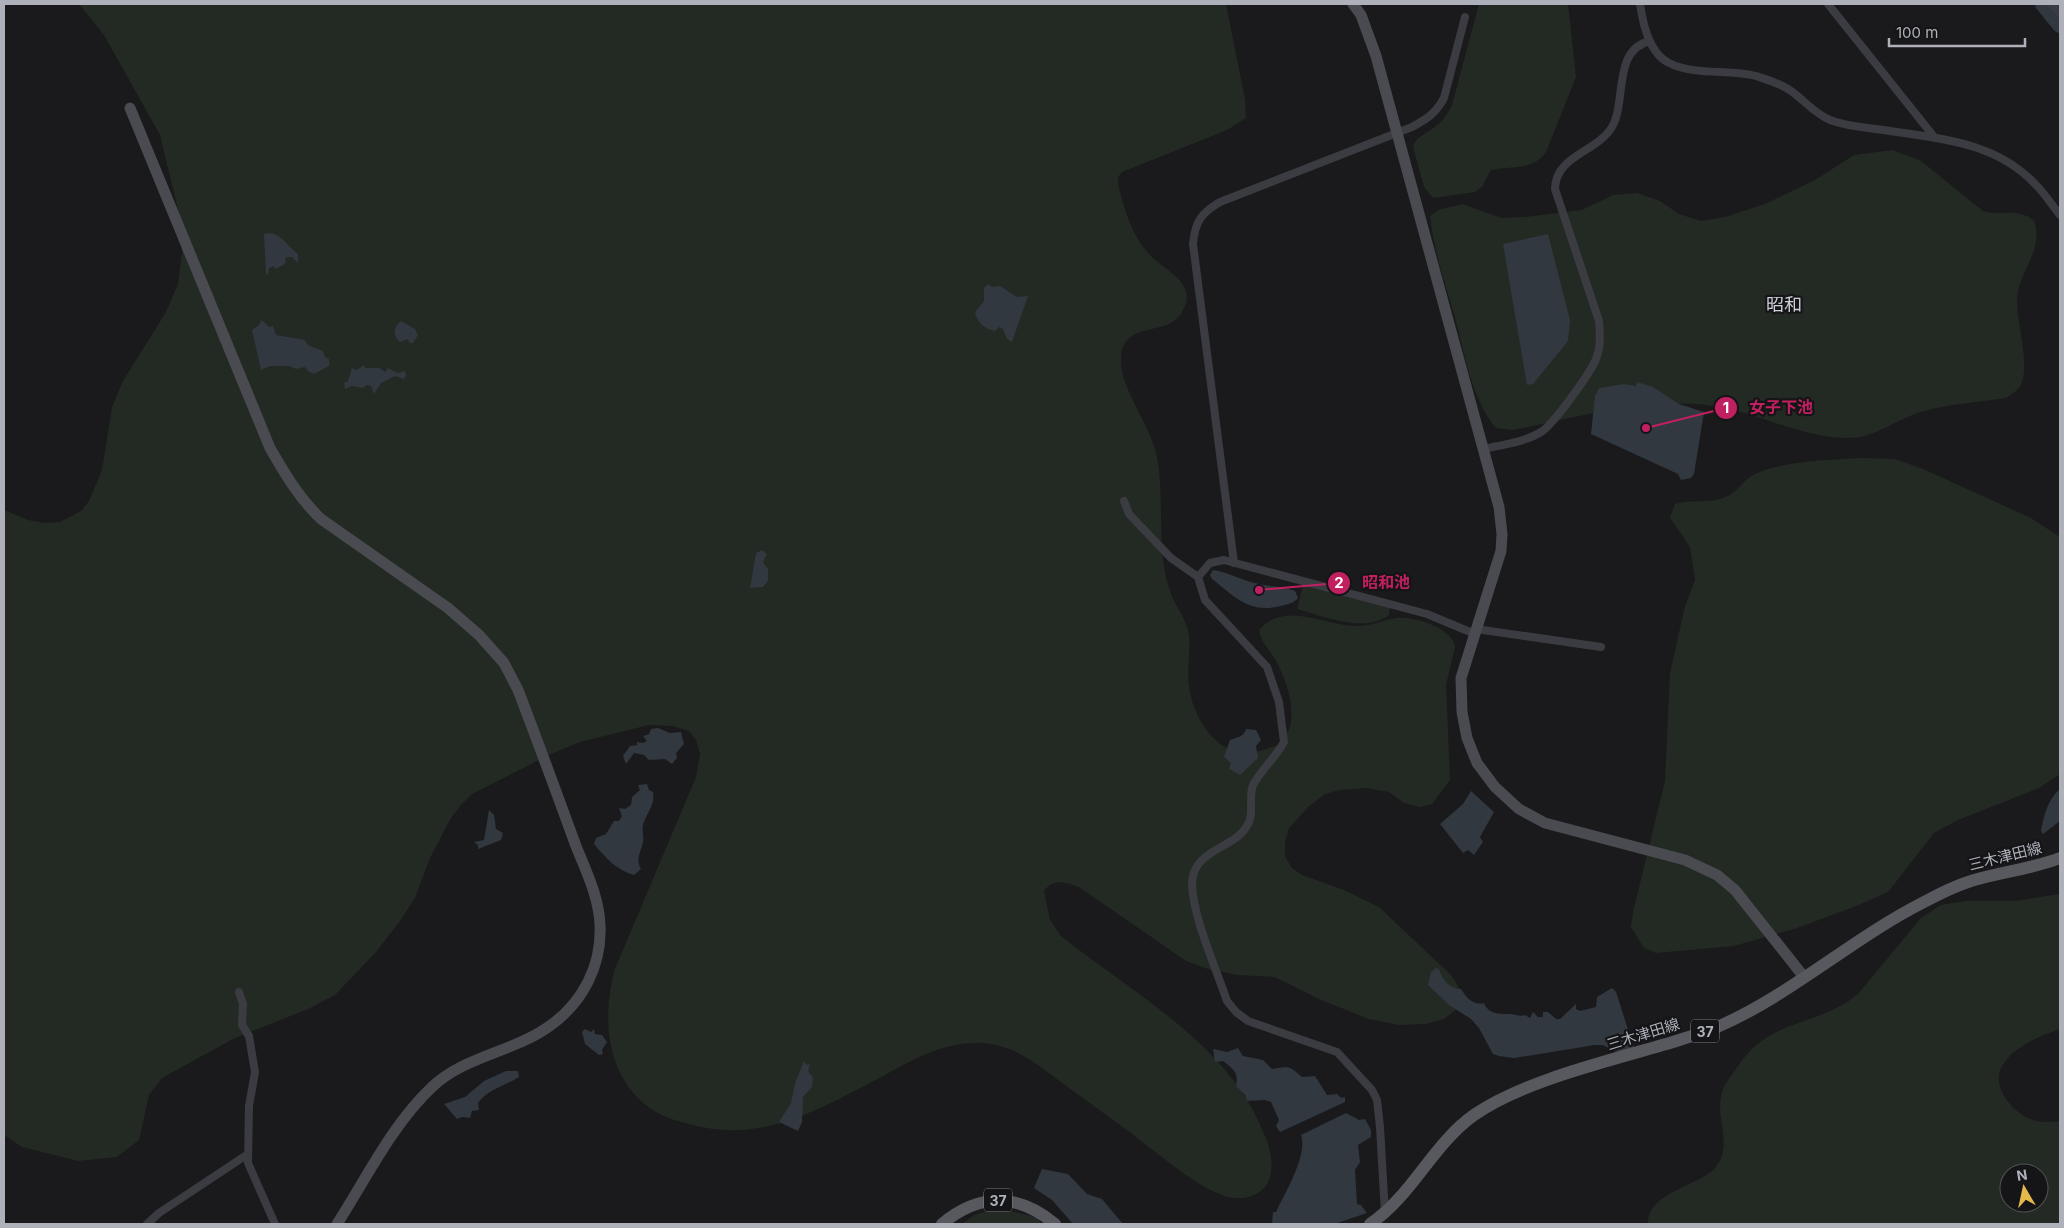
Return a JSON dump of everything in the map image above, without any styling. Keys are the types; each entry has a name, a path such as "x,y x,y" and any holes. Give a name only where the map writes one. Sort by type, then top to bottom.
{"main road":[{"name":"三木津田線","path":"1370,1224 1385,1214 1456,1130 1475,1115 1504,1098 1544,1082 1713,1029 1774,997 1921,903 1970,881 2060,858"},
{"name":"37","path":"942,1224 972,1204 996,1200 1027,1206 1055,1224"}],"street":[{"path":"1353,4 1370,36 1499,507 1502,534 1501,551 1496,572 1461,678 1462,712 1467,738 1477,763 1495,787 1520,809 1544,823 1685,860 1717,875 1735,890 1804,977"},
{"path":"1640,4 1650,41 1656,51 1669,63 1684,68 1753,76 1772,81 1789,90 1830,120 1979,147 1999,155 2036,185 2060,215"},
{"path":"1828,4 1935,138"},
{"path":"2052,4 2060,13"},
{"path":"1234,563 1193,244 1198,220 1206,211 1220,202 1396,133 1429,118 1438,110 1444,98 1465,17"},
{"path":"1483,449 1526,439 1542,431 1556,419 1596,359 1600,341 1599,321 1555,189 1555,181 1558,172 1566,164 1606,135 1613,126 1623,72 1629,56 1641,43 1650,41"},
{"path":"130,108 270,448 287,479 308,506 322,519 448,608 479,635 504,663 518,690 590,879 600,924 595,966 586,989 571,1008 550,1026 524,1041 455,1071 432,1086 393,1136 337,1224"},
{"path":"1124,500 1129,514 1171,558 1198,577 1205,600 1267,667 1279,702 1284,742 1253,786 1252,816 1248,825 1240,836 1209,855 1195,870 1192,884 1198,915 1227,1001 1236,1012 1248,1021 1337,1052 1372,1090 1377,1100 1380,1127 1385,1214"},
{"path":"1198,577 1210,563 1224,560 1427,614 1476,632 1601,647"},
{"path":"239,992 243,1004 242,1025 249,1036 255,1072 249,1106 248,1163 275,1224"},
{"path":"147,1224 159,1213 248,1154"}],"shaded area":[{"path":"79,4 1226,4 1245,99 1246,118 1227,130 1122,172 1118,177 1118,184 1126,212 1138,239 1150,255 1176,276 1184,286 1187,295 1185,306 1176,319 1168,324 1138,333 1130,338 1124,346 1121,359 1125,382 1149,432 1157,457 1165,573 1171,593 1188,630 1188,679 1191,697 1200,720 1216,740 1237,752 1257,752 1282,744 1289,730 1292,715 1290,699 1283,675 1262,639 1259,630 1269,621 1292,615 1360,626 1404,618 1432,625 1453,640 1455,647 1446,685 1450,780 1432,804 1420,807 1404,803 1389,792 1365,788 1339,790 1325,794 1308,807 1289,828 1285,842 1285,857 1292,868 1302,875 1344,890 1379,907 1452,976 1460,990 1460,1002 1456,1010 1444,1019 1426,1024 1399,1025 1369,1019 1321,1000 1275,977 1237,975 1208,969 1186,961 1079,887 1060,882 1051,884 1044,891 1050,920 1061,936 1145,998 1201,1044 1225,1069 1245,1097 1264,1133 1271,1154 1269,1180 1254,1195 1233,1198 1205,1187 1035,1063 1009,1049 984,1043 950,1046 928,1053 815,1111 767,1126 742,1130 716,1129 672,1119 656,1112 639,1099 627,1084 617,1067 609,1028 608,1008 615,969 696,777 700,754 696,740 689,731 673,726 649,725 580,742 551,754 472,794 451,818 430,858 415,898 400,921 376,952 335,995 308,1009 233,1039 162,1078 149,1095 139,1140 117,1157 78,1161 22,1147 4,1135 4,510 28,520 44,523 60,522 81,511 89,501 102,470 112,407 123,381 166,312 178,284 182,253 179,214 160,135 104,35"},
{"path":"1479,4 1568,4 1576,77 1546,152 1541,158 1521,167 1491,170 1482,187 1475,192 1433,198 1424,187 1413,147 1420,137 1442,121 1452,105"},
{"path":"1893,150 1921,161 1983,211 1989,213 2023,214 2034,221 2036,242 2021,280 2017,301 2024,373 2019,387 2006,398 1924,411 1877,432 1846,438 1815,434 1721,407 1695,404 1669,404 1616,409 1512,430 1496,428 1487,416 1470,376 1437,255 1430,216 1438,210 1462,204 1502,218 1525,217 1582,210 1613,195 1637,193 1660,201 1679,214 1701,221 1725,217 1765,204 1815,180 1854,155"},
{"path":"272,233 281,238 298,254 298,263 292,257 286,257 285,264 275,269 274,266 269,268 268,275 266,274 264,234"},
{"path":"1548,234 1570,320 1568,341 1533,384 1527,385 1503,244"},
{"path":"988,284 992,287 1000,286 1017,297 1028,296 1012,342 1007,339 1003,329 999,327 995,331 988,329 982,325 976,316 975,312 984,301 984,288"},
{"path":"262,320 269,327 273,326 276,335 305,340 308,345 323,351 325,357 329,359 329,366 314,374 305,367 296,369 289,366 270,366 261,370 252,330"},
{"path":"401,321 415,329 418,335 413,343 410,343 407,339 400,342 396,337 395,329"},
{"path":"364,365 365,368 380,368 385,372 388,368 398,373 405,371 406,375 404,379 395,376 381,383 374,394 371,386 367,385 363,388 352,386 345,389 344,383 348,381 352,368 357,370"},
{"path":"1637,382 1653,387 1679,404 1704,412 1694,474 1691,478 1681,480 1678,474 1591,434 1595,396 1599,388 1624,384 1636,386"},
{"path":"1860,458 1895,459 1923,469 2031,518 2060,537 2060,774 2039,788 1958,820 1934,833 1888,892 1859,905 1797,928 1734,946 1656,953 1644,948 1631,927 1633,912 1665,781 1670,673 1685,606 1695,580 1690,547 1670,518 1675,504 1709,501 1728,496 1751,476 1779,466"},
{"path":"762,550 767,554 763,562 768,569 768,581 763,587 750,588 756,553"},
{"path":"1213,570 1255,583 1290,589 1295,591 1298,598 1290,604 1270,608 1251,606 1236,598 1212,579 1210,575"},
{"path":"1304,582 1391,604 1389,615 1367,623 1356,623 1343,622 1297,609"},
{"path":"658,728 670,733 681,732 684,744 676,753 677,758 672,764 665,759 649,760 644,755 634,753 626,764 623,756 630,746 637,745 637,742 643,743 647,741 643,736 649,734 651,729"},
{"path":"1246,729 1256,730 1261,740 1256,746 1258,758 1240,775 1229,769 1231,763 1224,757 1230,740 1242,735"},
{"path":"2060,778 2060,821 2043,834 2041,831 2045,815 2052,798 2059,790"},
{"path":"647,784 649,790 653,792 653,801 643,825 643,842 638,859 641,869 634,875 617,867 594,844 596,838 606,834 614,821 619,821 622,816 619,808 625,809 631,805 632,797 640,790 638,785"},
{"path":"1471,791 1494,812 1480,837 1483,842 1474,855 1468,850 1463,853 1440,824 1463,804"},
{"path":"489,810 494,815 496,829 503,833 501,840 478,849 478,845 474,842 484,840"},
{"path":"2060,894 2060,1029 2020,1047 2013,1053 2002,1066 1999,1082 2006,1099 2018,1112 2036,1121 2060,1121 2060,1224 1648,1224 1650,1213 1655,1205 1674,1192 1706,1175 1714,1169 1720,1160 1724,1142 1720,1112 1722,1092 1728,1080 1749,1052 1763,1040 1778,1031 1825,1013 1842,1005 1858,994 1921,918 1941,905 1965,901 2015,901"},
{"path":"1436,968 1439,969 1447,983 1457,989 1461,989 1473,1002 1484,1003 1494,1013 1525,1015 1530,1018 1533,1012 1538,1017 1543,1017 1543,1012 1548,1012 1556,1019 1560,1019 1576,1004 1576,1009 1580,1011 1596,1007 1597,997 1612,988 1616,992 1634,1048 1616,1052 1603,1045 1595,1045 1514,1058 1493,1054 1479,1028 1471,1019 1449,1005 1428,985 1431,972"},
{"path":"585,1029 591,1032 594,1029 595,1034 602,1035 607,1042 602,1050 603,1054 599,1055 585,1044 582,1032"},
{"path":"1238,1048 1243,1056 1263,1060 1272,1069 1283,1067 1289,1068 1302,1077 1315,1076 1327,1095 1337,1094 1341,1098 1345,1097 1345,1102 1280,1132 1276,1126 1279,1120 1271,1102 1265,1100 1247,1101 1245,1095 1236,1086 1237,1077 1230,1066 1223,1061 1215,1062 1213,1049 1227,1052"},
{"path":"804,1061 807,1065 810,1064 808,1071 813,1078 812,1087 803,1097 802,1122 798,1131 779,1122 791,1103 795,1083"},
{"path":"506,1071 518,1071 519,1077 482,1098 478,1103 479,1110 472,1111 470,1118 462,1117 457,1119 444,1104 465,1097 484,1081"},
{"path":"1346,1113 1359,1120 1365,1119 1371,1130 1371,1137 1358,1145 1360,1162 1355,1170 1357,1204 1361,1205 1367,1213 1334,1224 1272,1224 1273,1212 1276,1212 1299,1163 1302,1143 1301,1135"},
{"path":"1042,1169 1068,1174 1087,1194 1102,1199 1123,1224 1073,1224 1052,1200 1034,1188"},
{"path":"998,1208 1036,1217 1042,1224 962,1224 974,1215"}],"waterway":[{"path":"2043,4 2060,25"}],"place":[{"name":"女子下池","path":"1646,428"},
{"name":"昭和池","path":"1259,590"}],"district":[{"name":"昭和","path":"1784,304"}]}
